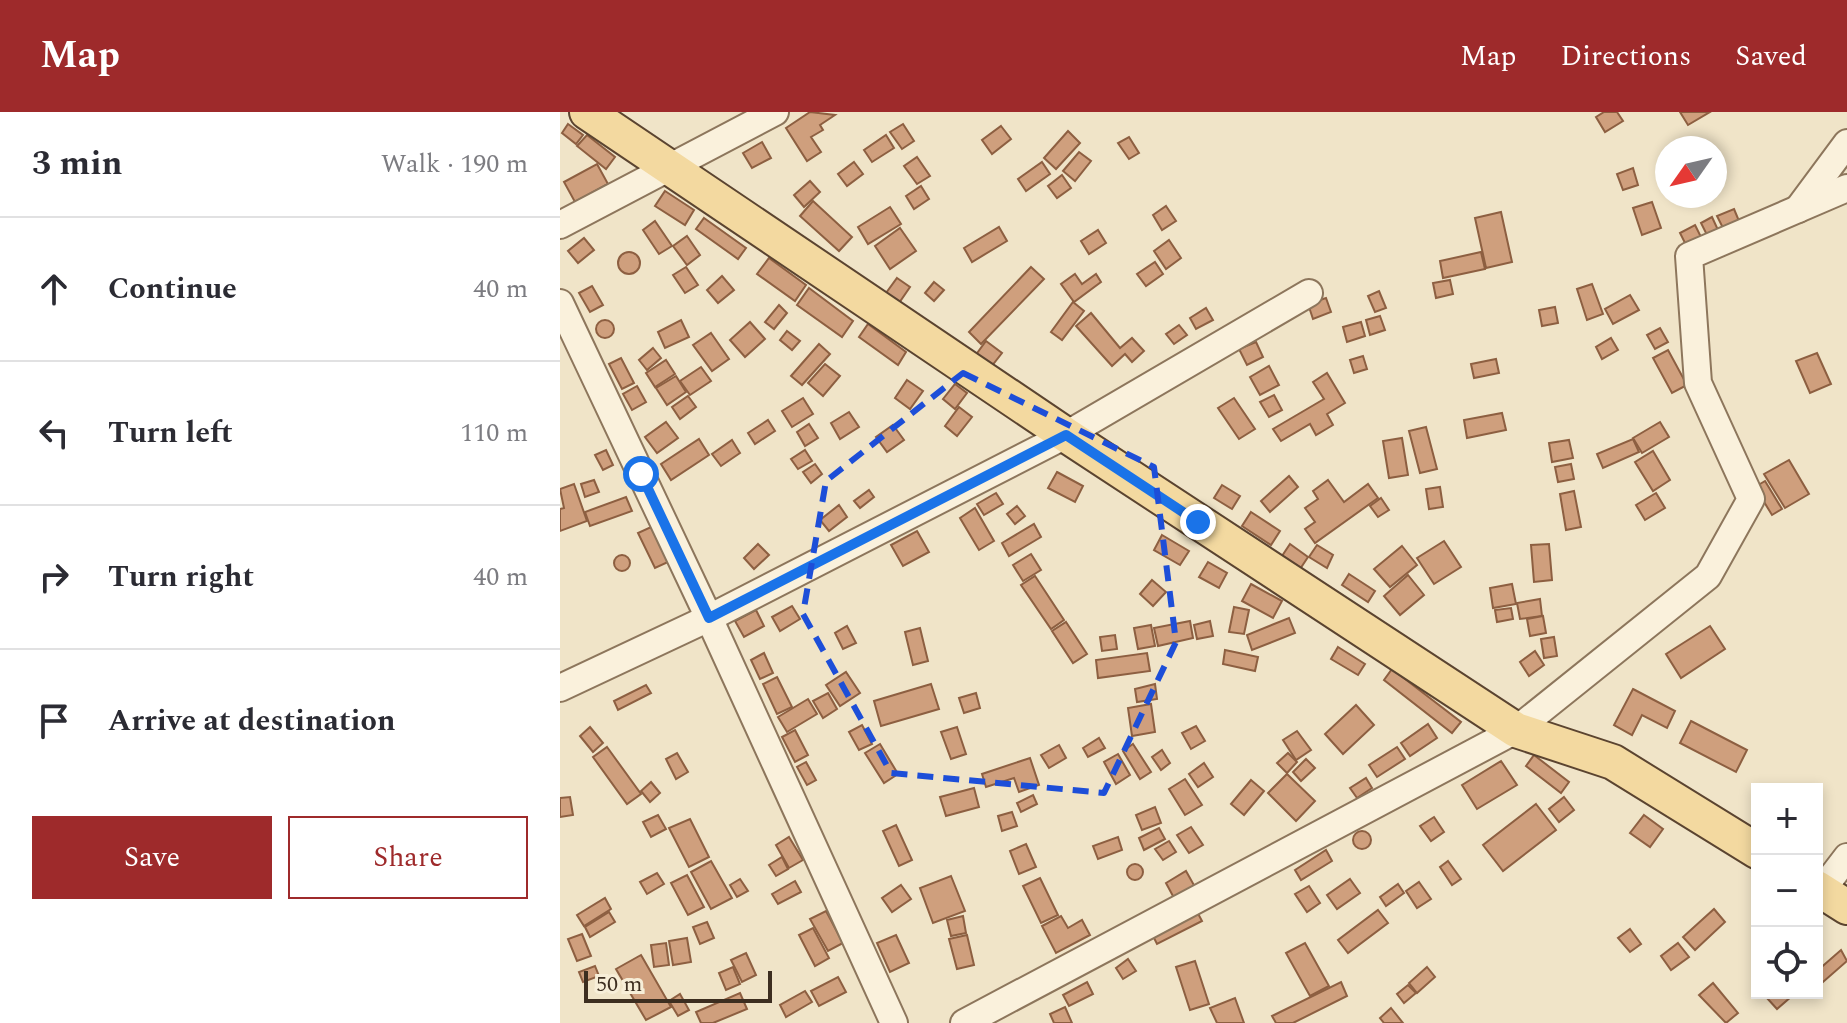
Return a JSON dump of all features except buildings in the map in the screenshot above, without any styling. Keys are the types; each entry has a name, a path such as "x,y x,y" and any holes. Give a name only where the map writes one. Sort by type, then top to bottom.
{"main road":[{"path":"587,112 1066,435 1516,730 1613,762 1751,847"}],"street":[{"path":"560,225 775,112"},
{"path":"1798,209 1847,143"},
{"path":"964,1023 1516,730 1708,576 1751,499 1698,383 1689,256 1847,188"},
{"path":"560,688 709,618 1066,435 1309,293"},
{"path":"560,303 709,618 894,1023"},
{"path":"1828,895 1847,857"}],"highlighted area":[{"path":"963,373 1154,467 1176,642 1104,793 891,773 803,614 826,481"}],"route":[{"path":"641,474 709,618 1066,435 1198,522"}]}
